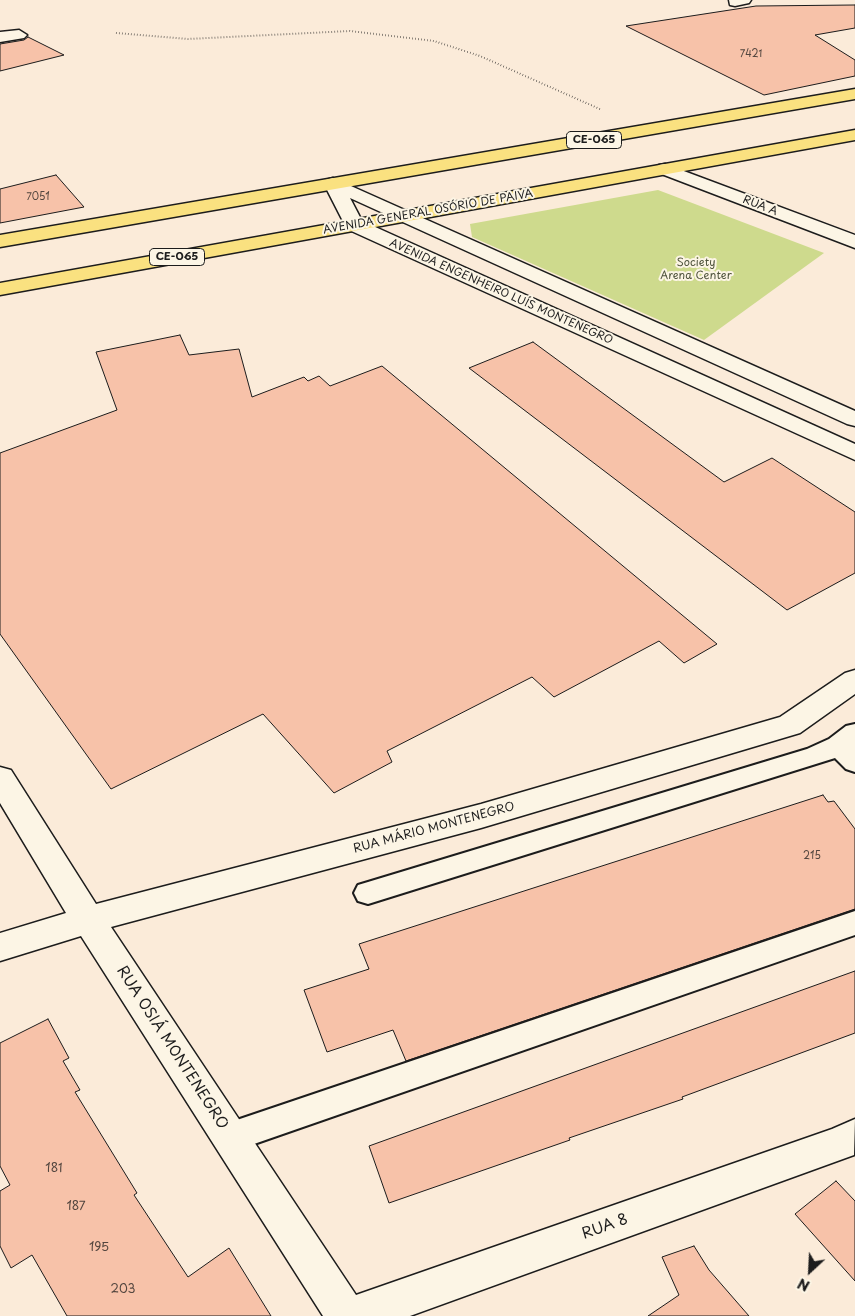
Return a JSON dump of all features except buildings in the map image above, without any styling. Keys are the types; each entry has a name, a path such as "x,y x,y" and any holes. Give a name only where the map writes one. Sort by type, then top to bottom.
{"main road":[{"name":"CE-065","path":"0,241 855,94"},
{"name":"AVENIDA GENERAL OSÓRIO DE PAIVA","path":"0,289 855,135"}],"street":[{"path":"0,37 19,35"},
{"name":"RUA A","path":"665,169 855,242"},
{"path":"333,184 855,419"},
{"path":"333,184 354,225"},
{"name":"AVENIDA ENGENHEIRO LUÍS MONTENEGRO","path":"354,225 855,452"},
{"name":"RUA MÁRIO MONTENEGRO","path":"0,947 88,920 481,816 790,725 855,680"},
{"name":"RUA OSIÁ MONTENEGRO","path":"0,778 88,920 346,1316"},
{"name":"RUA 8","path":"354,1316 850,1145"}],"lane":[{"path":"368,892 849,747"},
{"path":"231,1137 855,923"}],"path":[{"path":"116,33 188,39 350,30 434,41 480,56 555,88 646,131"}],"green space":[{"name":"Society Arena Center","path":"658,190 824,253 704,340 472,237 470,224"}]}
